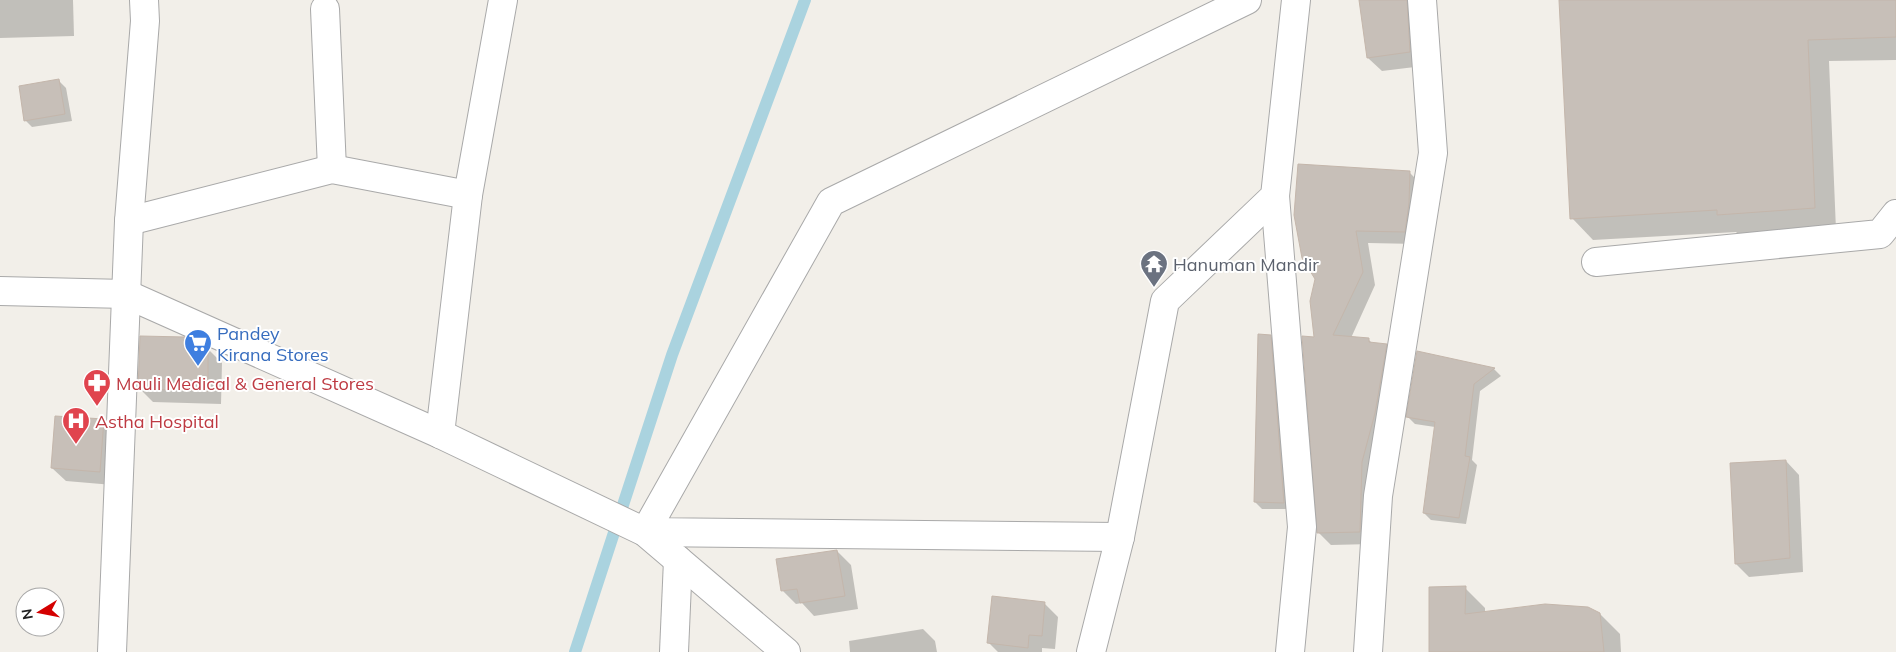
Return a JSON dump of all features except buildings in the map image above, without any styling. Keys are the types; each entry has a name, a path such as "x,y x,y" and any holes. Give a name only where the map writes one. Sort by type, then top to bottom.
{"street":[{"path":"440,434 468,195 503,0"},
{"path":"637,528 831,202 1247,0"},
{"path":"1290,652 1302,527 1275,196 1296,0"},
{"path":"1368,652 1378,496 1433,153 1422,0"},
{"path":"112,652 130,222 150,7"},
{"path":"325,9 332,169"},
{"path":"130,222 332,169 468,195"},
{"path":"1090,652 1120,537 1165,301 1275,196"},
{"path":"1596,262 1880,234 1896,214"},
{"path":"0,292 126,294 440,434 637,528 678,560 786,652"},
{"path":"637,528 1120,537"},
{"path":"674,652 678,560"}],"waterway":[{"path":"575,652 672,355 805,0"}],"place":[{"name":"Hanuman Mandir","path":"1154,288"},
{"name":"Pandey Kirana Stores","path":"198,367"},
{"name":"Mauli Medical & General Stores","path":"97,407"},
{"name":"Astha Hospital","path":"76,445"}]}
